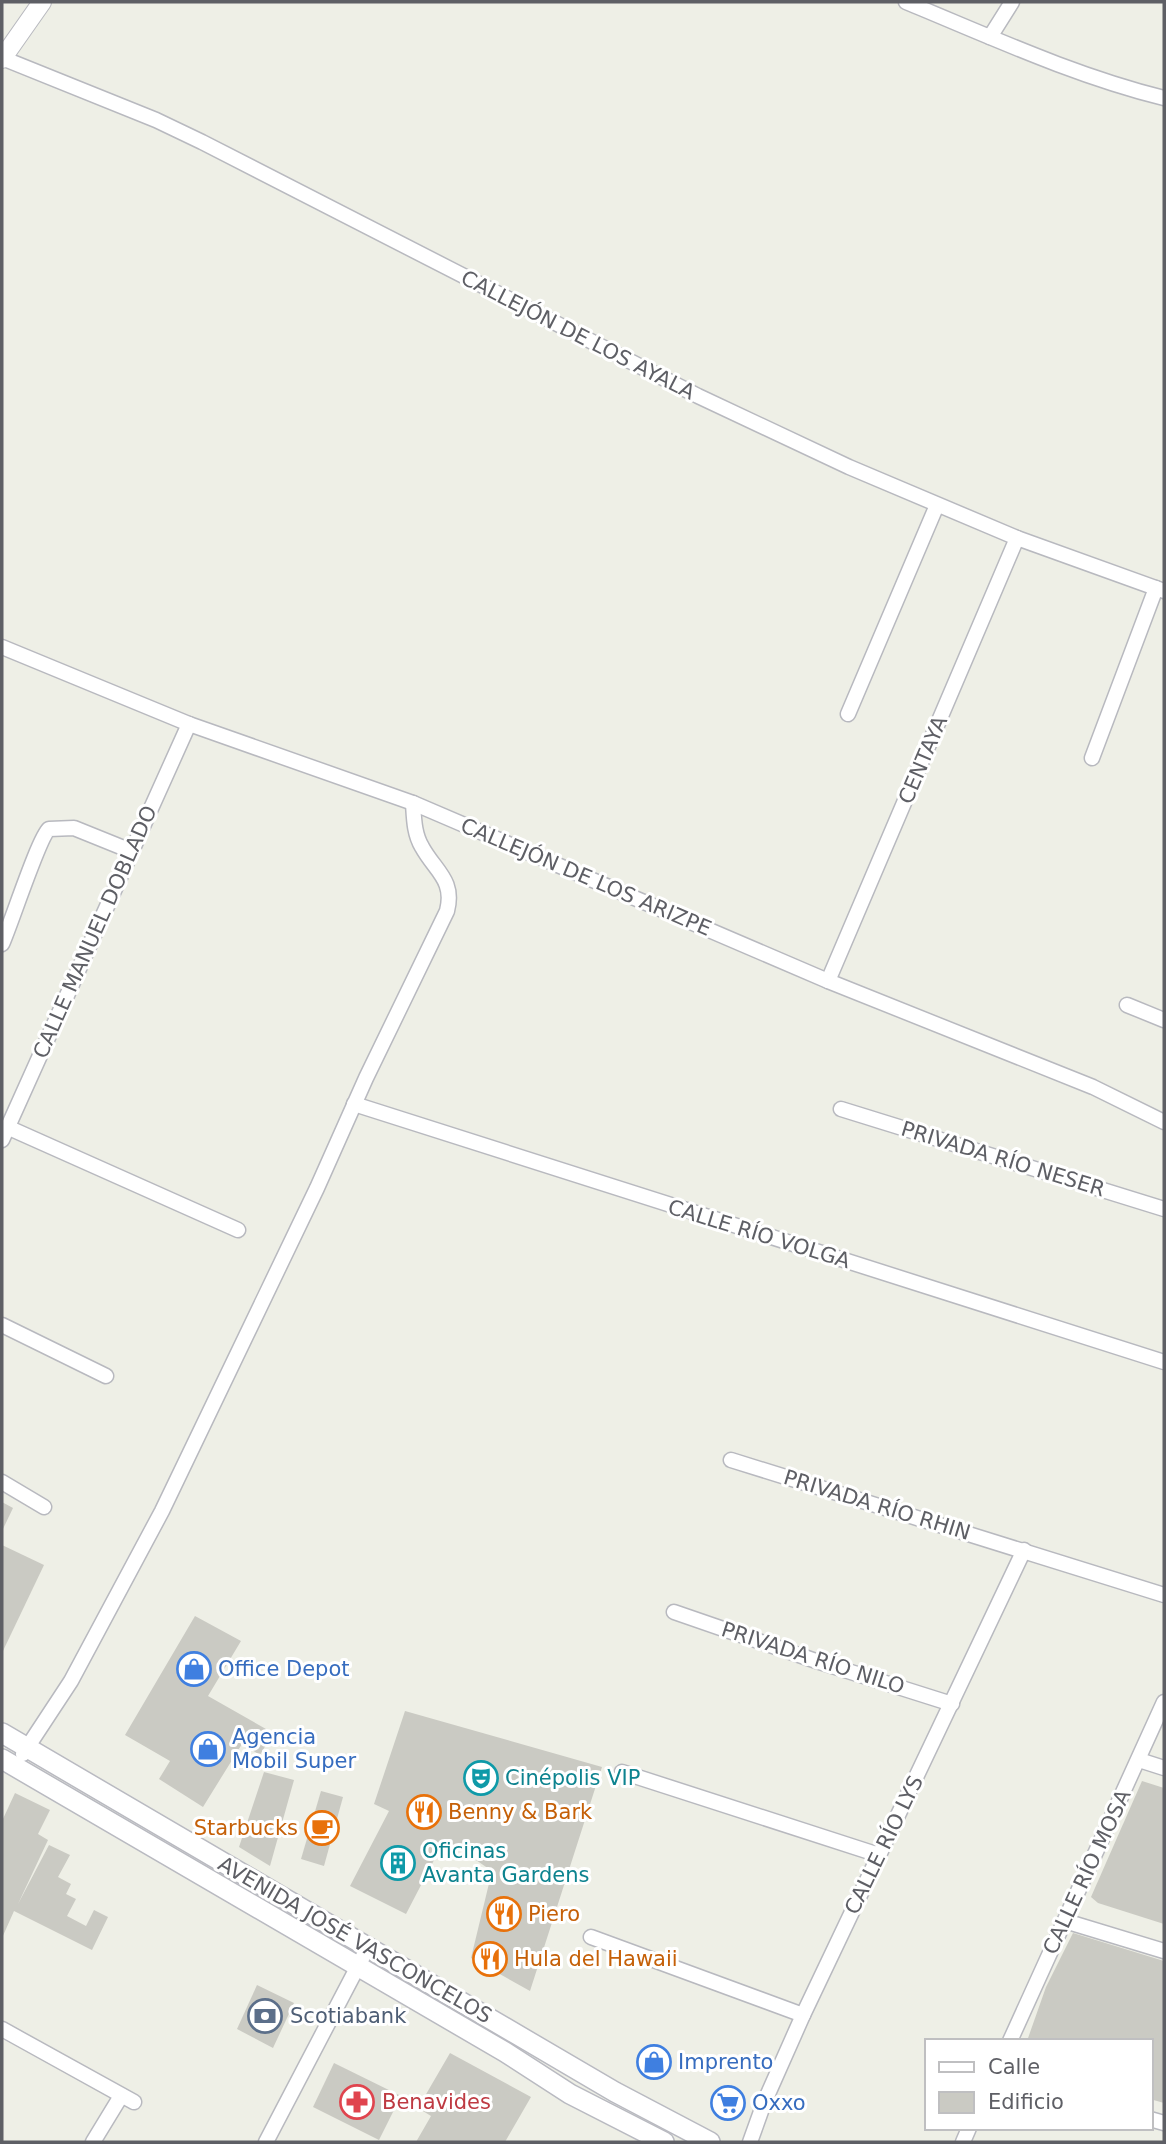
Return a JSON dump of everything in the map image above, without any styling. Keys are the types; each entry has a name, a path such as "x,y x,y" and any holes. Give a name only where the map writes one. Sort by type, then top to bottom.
{"main road":[{"name":"AVENIDA JOSÉ VASCONCELOS","path":"2,1733 604,2085 710,2142"},
{"name":"AVENIDA JOSÉ VASCONCELOS","path":"8,1763 505,2052 570,2094 664,2142"}],"street":[{"path":"2,58 42,2"},
{"path":"906,2 1048,61 1127,89 1164,98"},
{"path":"990,37 1012,2"},
{"name":"CALLEJÓN DE LOS AYALA","path":"2,58 167,126 698,396 937,505 1017,538 1160,590"},
{"path":"848,714 937,505"},
{"name":"CENTAYA","path":"828,981 1017,538"},
{"path":"1092,758 1160,590"},
{"name":"CALLEJÓN DE LOS ARIZPE","path":"2,647 189,724 413,803 828,981 1093,1087 1164,1122"},
{"name":"CALLE MANUEL DOBLADO","path":"5,1133 189,724"},
{"path":"8,1763 27,1747 71,1681 162,1511 317,1188 449,902 449,887 421,845 416,830 413,803"},
{"path":"2,944 44,833 55,828 74,828 131,851"},
{"path":"1127,1005 1164,1020"},
{"name":"CALLE RÍO VOLGA","path":"354,1104 1164,1362"},
{"name":"PRIVADA RÍO NESER","path":"841,1109 1164,1209"},
{"path":"5,1133 238,1230"},
{"path":"2,1325 106,1376"},
{"name":"PRIVADA RÍO RHIN","path":"731,1460 1164,1595"},
{"path":"2,1482 44,1507"},
{"name":"CALLE RÍO LYS","path":"750,2142 764,2103 803,2015 1024,1550"},
{"name":"PRIVADA RÍO NILO","path":"674,1612 952,1704"},
{"name":"CALLE RÍO MOSA","path":"1011,2039 1164,1702"},
{"path":"1139,1760 1164,1768"},
{"path":"622,1772 879,1855"},
{"path":"1065,1921 1164,1951"},
{"path":"591,1937 803,2015"},
{"path":"266,2142 368,1947"},
{"path":"2,2029 128,2099 93,2142"}],"building":[{"path":"2,1502 13,1508 2,1531"},
{"path":"2,1545 44,1565 2,1653"},
{"path":"195,1616 241,1641 208,1696 273,1733 260,1755 242,1744 203,1807 159,1779 170,1761 125,1735"},
{"path":"405,1711 602,1767 530,1991 471,1958 492,1871 445,1839 406,1914 350,1886 389,1811 374,1804"},
{"path":"264,1772 294,1780 270,1866 239,1847"},
{"path":"1142,1781 1164,1788 1164,1924 1098,1903 1091,1897"},
{"name":"Starbucks","path":"321,1791 343,1797 324,1866 301,1859"},
{"path":"15,1793 50,1810 38,1834 48,1840 18,1904 49,1845 70,1855 58,1877 71,1884 66,1894 76,1899 67,1916 86,1926 94,1910 108,1917 92,1950 14,1911 2,1938 2,1821"},
{"path":"1073,1933 1164,1961 1164,2103 1152,2100 1152,2039 1028,2039 1046,1987"},
{"name":"Scotiabank","path":"257,1985 294,2003 273,2048 237,2029"},
{"path":"450,2053 531,2097 505,2142 416,2142 431,2116 418,2108"},
{"name":"Benavides","path":"334,2063 401,2096 379,2140 313,2107"}],"place":[{"name":"Office Depot","path":"194,1669"},
{"name":"Agencia Mobil Super","path":"208,1749"},
{"name":"Cinépolis VIP","path":"481,1778"},
{"name":"Benny & Bark","path":"424,1812"},
{"name":"Starbucks","path":"322,1828"},
{"name":"Oficinas Avanta Gardens","path":"398,1863"},
{"name":"Piero","path":"504,1914"},
{"name":"Hula del Hawaii","path":"490,1959"},
{"name":"Scotiabank","path":"265,2016"},
{"name":"Imprento","path":"654,2062"},
{"name":"Benavides","path":"357,2102"},
{"name":"Oxxo","path":"728,2103"}]}
